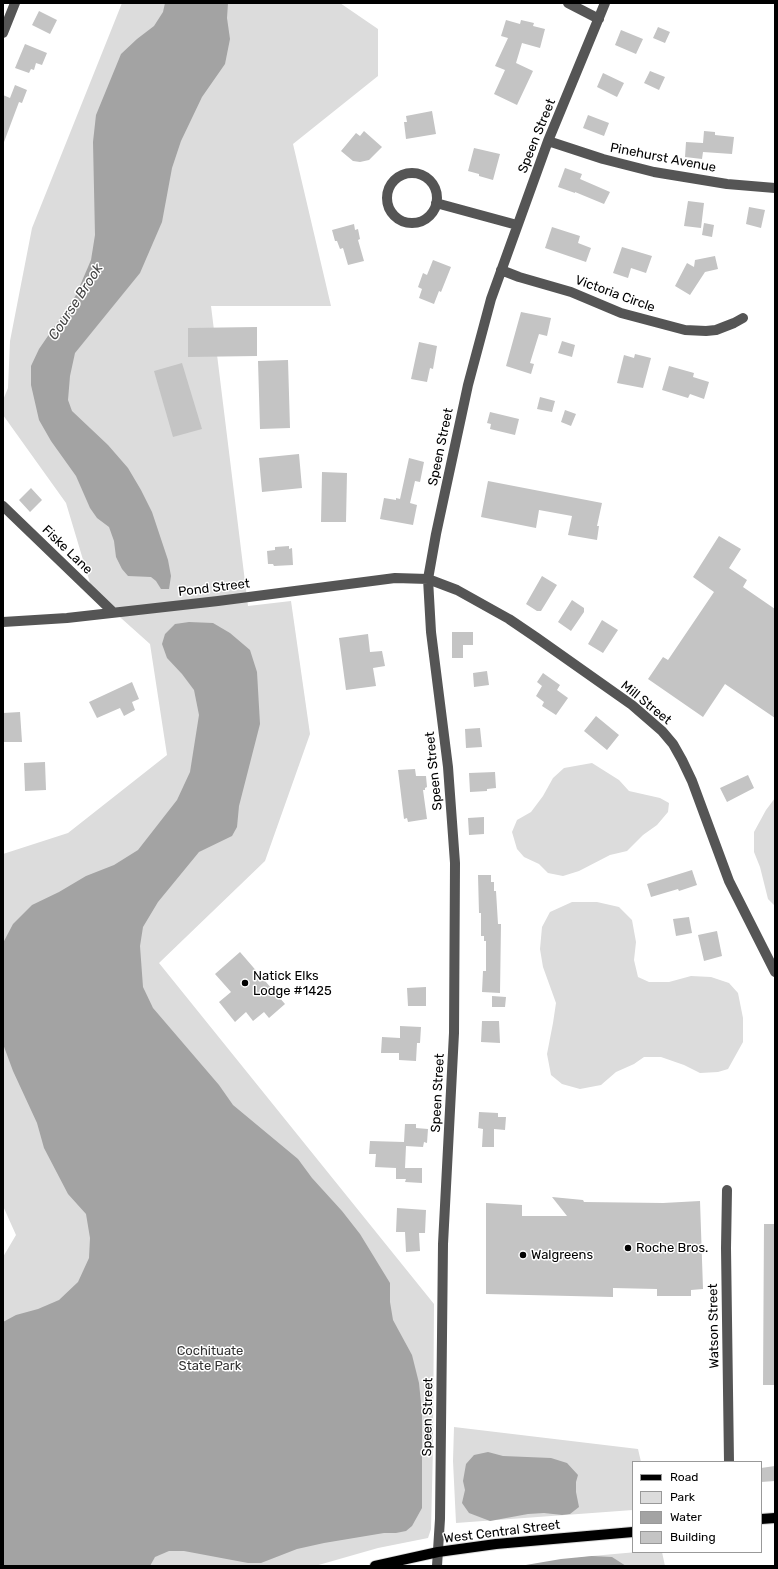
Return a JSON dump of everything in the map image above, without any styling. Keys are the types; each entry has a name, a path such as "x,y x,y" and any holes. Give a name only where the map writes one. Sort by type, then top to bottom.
{"main road":[{"path":"762,1519 775,1518"},
{"name":"West Central Street","path":"375,1566 438,1552 496,1544 632,1532"}],"street":[{"path":"3,33 14,3"},
{"path":"568,3 599,19"},
{"name":"Speen Street","path":"437,1566 440,1519 443,1259 454,1033 455,862 448,767 431,632 428,580 436,534 468,384 482,327 548,141 605,3"},
{"name":"Pinehurst Avenue","path":"548,141 571,150 654,172 727,184 775,188"},
{"path":"416,173 429,180 434,187 437,196 436,203 430,214 422,220 418,222 408,222 401,220 390,210 388,204 388,192 390,186 399,176 416,173"},
{"path":"436,203 517,225"},
{"name":"Victoria Circle","path":"501,270 571,292 621,313 685,330 706,332 716,330 743,318"},
{"name":"Fiske Lane","path":"3,506 113,612"},
{"name":"Pond Street","path":"3,622 67,618 218,601 395,578 428,580"},
{"name":"Mill Street","path":"428,580 457,590 509,619 632,705 662,731 673,744 692,781 729,881 775,972"},
{"name":"Watson Street","path":"727,1190 726,1283 729,1461"}],"green space":[{"name":"Cochituate State Park","path":"122,3 340,3 378,29 378,76 293,144 331,306 211,306 248,606 291,601 310,734 265,861 159,963 434,1304 431,1529 428,1538 378,1548 315,1566 3,1566 3,1257 16,1235 3,1206 3,854 68,833 167,755 150,644 93,593 66,503 3,415 3,400 8,388 10,341 32,228"},
{"path":"592,763 619,780 629,791 660,798 669,803 668,812 657,825 643,835 627,851 610,855 579,871 563,876 548,873 539,864 524,857 517,849 512,832 517,820 531,812 543,796 553,778 564,768"},
{"path":"775,798 775,906 768,899 760,867 754,852 754,832 766,810"},
{"path":"572,902 597,902 619,907 632,920 636,942 634,960 638,977 649,982 669,982 691,976 711,977 729,983 738,993 743,1018 743,1042 728,1069 718,1072 700,1073 684,1065 661,1057 644,1057 634,1064 616,1072 601,1085 580,1089 562,1084 551,1075 547,1054 556,1003 543,967 540,949 542,927 550,912"},
{"path":"454,1427 638,1449 641,1461 632,1461 632,1510 456,1523 453,1461"},
{"path":"632,1552 662,1553 665,1566 521,1566 592,1556"}],"water":[{"name":"Course Brook","path":"165,3 228,3 227,18 230,39 225,64 202,97 181,141 172,168 162,222 140,273 75,353 70,376 68,400 72,411 108,445 128,468 152,512 168,560 171,576 169,589 161,589 156,581 151,577 128,576 122,569 116,557 114,541 109,527 97,518 90,508 76,476 51,441 39,420 31,385 31,366 39,349 76,295 91,260 95,235 93,142 96,115 121,54 154,26 163,12"},
{"path":"189,622 213,623 230,633 250,650 257,672 260,724 239,806 237,827 232,836 199,852 158,902 143,927 140,946 143,987 153,1008 219,1085 233,1105 298,1159 312,1178 342,1211 360,1234 390,1283 390,1302 393,1320 412,1355 419,1383 422,1413 422,1508 412,1526 406,1531 384,1533 324,1543 297,1549 261,1563 248,1563 184,1551 169,1551 155,1557 150,1566 3,1566 3,1322 16,1315 38,1309 59,1300 78,1282 89,1258 90,1238 86,1214 68,1194 44,1148 37,1123 13,1071 3,1044 3,943 13,924 32,905 59,892 86,876 114,865 138,850 177,800 190,772 199,715 194,690 167,658 162,644 165,634 175,624"},
{"path":"488,1452 503,1456 551,1458 567,1463 578,1475 576,1492 579,1507 570,1514 528,1514 490,1521 469,1513 462,1503 465,1490 463,1481 466,1464 474,1455"},
{"path":"592,1556 612,1557 626,1566 520,1566 561,1559"}],"building":[{"path":"39,11 57,20 50,34 32,25"},
{"path":"506,20 520,24 521,20 534,23 533,26 545,29 540,48 522,43 516,63 533,71 517,105 494,94 505,70 495,66 508,38 501,36"},
{"path":"658,27 670,32 665,43 653,38"},
{"path":"621,30 643,39 636,54 615,45"},
{"path":"25,44 47,53 42,65 36,63 34,70 31,69 29,73 15,68"},
{"path":"650,71 665,77 659,90 644,83"},
{"path":"603,73 624,83 617,97 597,87"},
{"path":"15,85 27,90 22,103 19,102 4,142 3,95 10,98"},
{"path":"432,111 436,134 406,139 404,122 407,122 406,116"},
{"path":"588,115 609,123 604,136 583,128"},
{"path":"364,131 382,147 369,160 360,162 353,161 341,151 356,133 360,136"},
{"path":"704,131 715,132 715,135 734,137 732,154 703,152 702,159 685,157 686,142 703,143"},
{"path":"474,148 500,154 493,180 468,171"},
{"path":"565,168 582,174 580,179 610,192 604,204 575,192 558,187"},
{"path":"688,201 704,203 701,228 684,226"},
{"path":"749,207 765,210 761,228 746,224"},
{"path":"704,223 714,225 712,237 702,235"},
{"path":"354,224 355,230 358,229 360,239 358,240 364,261 348,265 343,248 340,249 337,241 335,241 332,230"},
{"path":"552,227 580,236 578,243 591,248 586,262 545,248"},
{"path":"622,247 652,256 646,273 631,268 628,278 613,273"},
{"path":"715,256 718,269 705,272 690,295 675,286 687,263 694,267 695,260"},
{"path":"433,260 451,267 441,292 439,291 434,304 419,298 422,289 418,287 423,273 427,275"},
{"path":"521,312 551,318 547,336 539,334 530,363 534,364 531,374 506,366"},
{"path":"257,327 257,356 188,357 188,328"},
{"path":"562,341 575,345 572,357 558,353"},
{"path":"419,342 437,346 433,369 430,368 427,382 411,379"},
{"path":"635,354 651,358 643,388 617,383 624,355 634,358"},
{"path":"288,360 290,428 260,429 258,361"},
{"path":"182,363 202,429 173,437 154,371"},
{"path":"669,366 694,373 693,377 709,382 704,399 690,394 688,398 662,390"},
{"path":"540,397 555,401 552,412 537,409"},
{"path":"565,410 576,414 571,426 561,422"},
{"path":"490,412 519,419 515,435 490,429 491,424 487,423"},
{"path":"299,454 302,488 262,492 259,458"},
{"path":"409,458 424,462 420,482 415,481 410,503 417,505 413,525 380,519 384,498 396,500 396,498 400,499"},
{"path":"322,472 347,473 346,522 321,522"},
{"path":"488,481 602,503 597,526 599,526 597,540 568,535 572,516 539,510 536,528 481,517"},
{"path":"31,488 42,500 30,512 19,500"},
{"path":"719,536 741,549 729,568 747,580 743,587 775,609 775,718 725,684 703,717 648,679 663,657 668,660 714,592 693,577"},
{"path":"289,546 289,549 292,548 293,565 274,566 273,564 268,564 267,551 275,550 275,547"},
{"path":"542,576 557,585 541,611 537,611 526,604"},
{"path":"572,600 584,608 584,612 571,631 558,622"},
{"path":"602,620 618,630 603,653 588,644"},
{"path":"452,632 473,632 473,645 463,645 463,658 452,658"},
{"path":"368,634 370,652 382,651 385,666 373,668 376,686 346,690 339,638"},
{"path":"487,671 489,685 474,687 473,673"},
{"path":"543,673 560,685 557,690 568,698 556,715 542,706 544,702 536,696 542,686 537,682"},
{"path":"132,682 139,699 132,702 135,710 124,716 120,708 97,718 89,702"},
{"path":"20,712 22,742 3,742 3,713"},
{"path":"596,716 619,735 607,750 584,731"},
{"path":"480,728 482,747 466,748 465,729"},
{"path":"45,762 46,790 25,791 24,763"},
{"path":"415,769 416,776 426,776 427,787 423,790 427,819 408,822 407,818 404,819 398,770"},
{"path":"495,772 496,788 487,789 487,791 470,792 469,773"},
{"path":"748,775 754,788 727,802 720,788"},
{"path":"484,817 484,834 469,835 468,818"},
{"path":"692,870 697,885 679,891 678,889 651,897 647,884"},
{"path":"478,875 491,875 491,882 494,882 494,891 496,891 498,924 501,924 500,993 482,992 483,971 486,971 486,941 484,941 484,936 481,936"},
{"path":"689,917 692,933 676,936 673,919"},
{"path":"717,931 722,956 704,961 698,935"},
{"name":"Natick Elks Lodge #1425","path":"240,952 285,1004 269,1018 264,1012 253,1021 246,1012 235,1022 219,1002 231,992 215,974"},
{"path":"426,987 426,1006 408,1006 407,988"},
{"path":"492,996 506,997 505,1007 492,1007"},
{"path":"482,1021 499,1021 500,1043 481,1042"},
{"path":"400,1026 421,1027 420,1043 417,1043 416,1061 399,1060 399,1053 381,1053 382,1037 400,1038"},
{"path":"479,1112 498,1113 498,1117 506,1117 505,1130 494,1129 494,1147 482,1147 483,1129 478,1128"},
{"path":"405,1124 416,1124 416,1128 428,1129 427,1143 424,1142 423,1147 406,1146 405,1168 422,1168 422,1183 405,1182 406,1179 396,1179 396,1168 375,1167 376,1154 369,1154 370,1141 404,1142"},
{"path":"552,1197 583,1200 584,1202 663,1203 700,1201 703,1289 691,1290 691,1296 657,1296 657,1289 613,1288 613,1297 486,1294 486,1203 522,1205 522,1216 567,1216"},
{"path":"397,1208 426,1210 425,1233 419,1233 420,1251 406,1252 405,1232 396,1232"},
{"path":"764,1224 775,1224 775,1385 763,1385"},
{"path":"775,1466 775,1481 762,1482 762,1468"}],"place":[{"name":"Natick Elks Lodge #1425","path":"245,983"},
{"name":"Roche Bros.","path":"628,1248"},
{"name":"Walgreens","path":"523,1255"}]}
